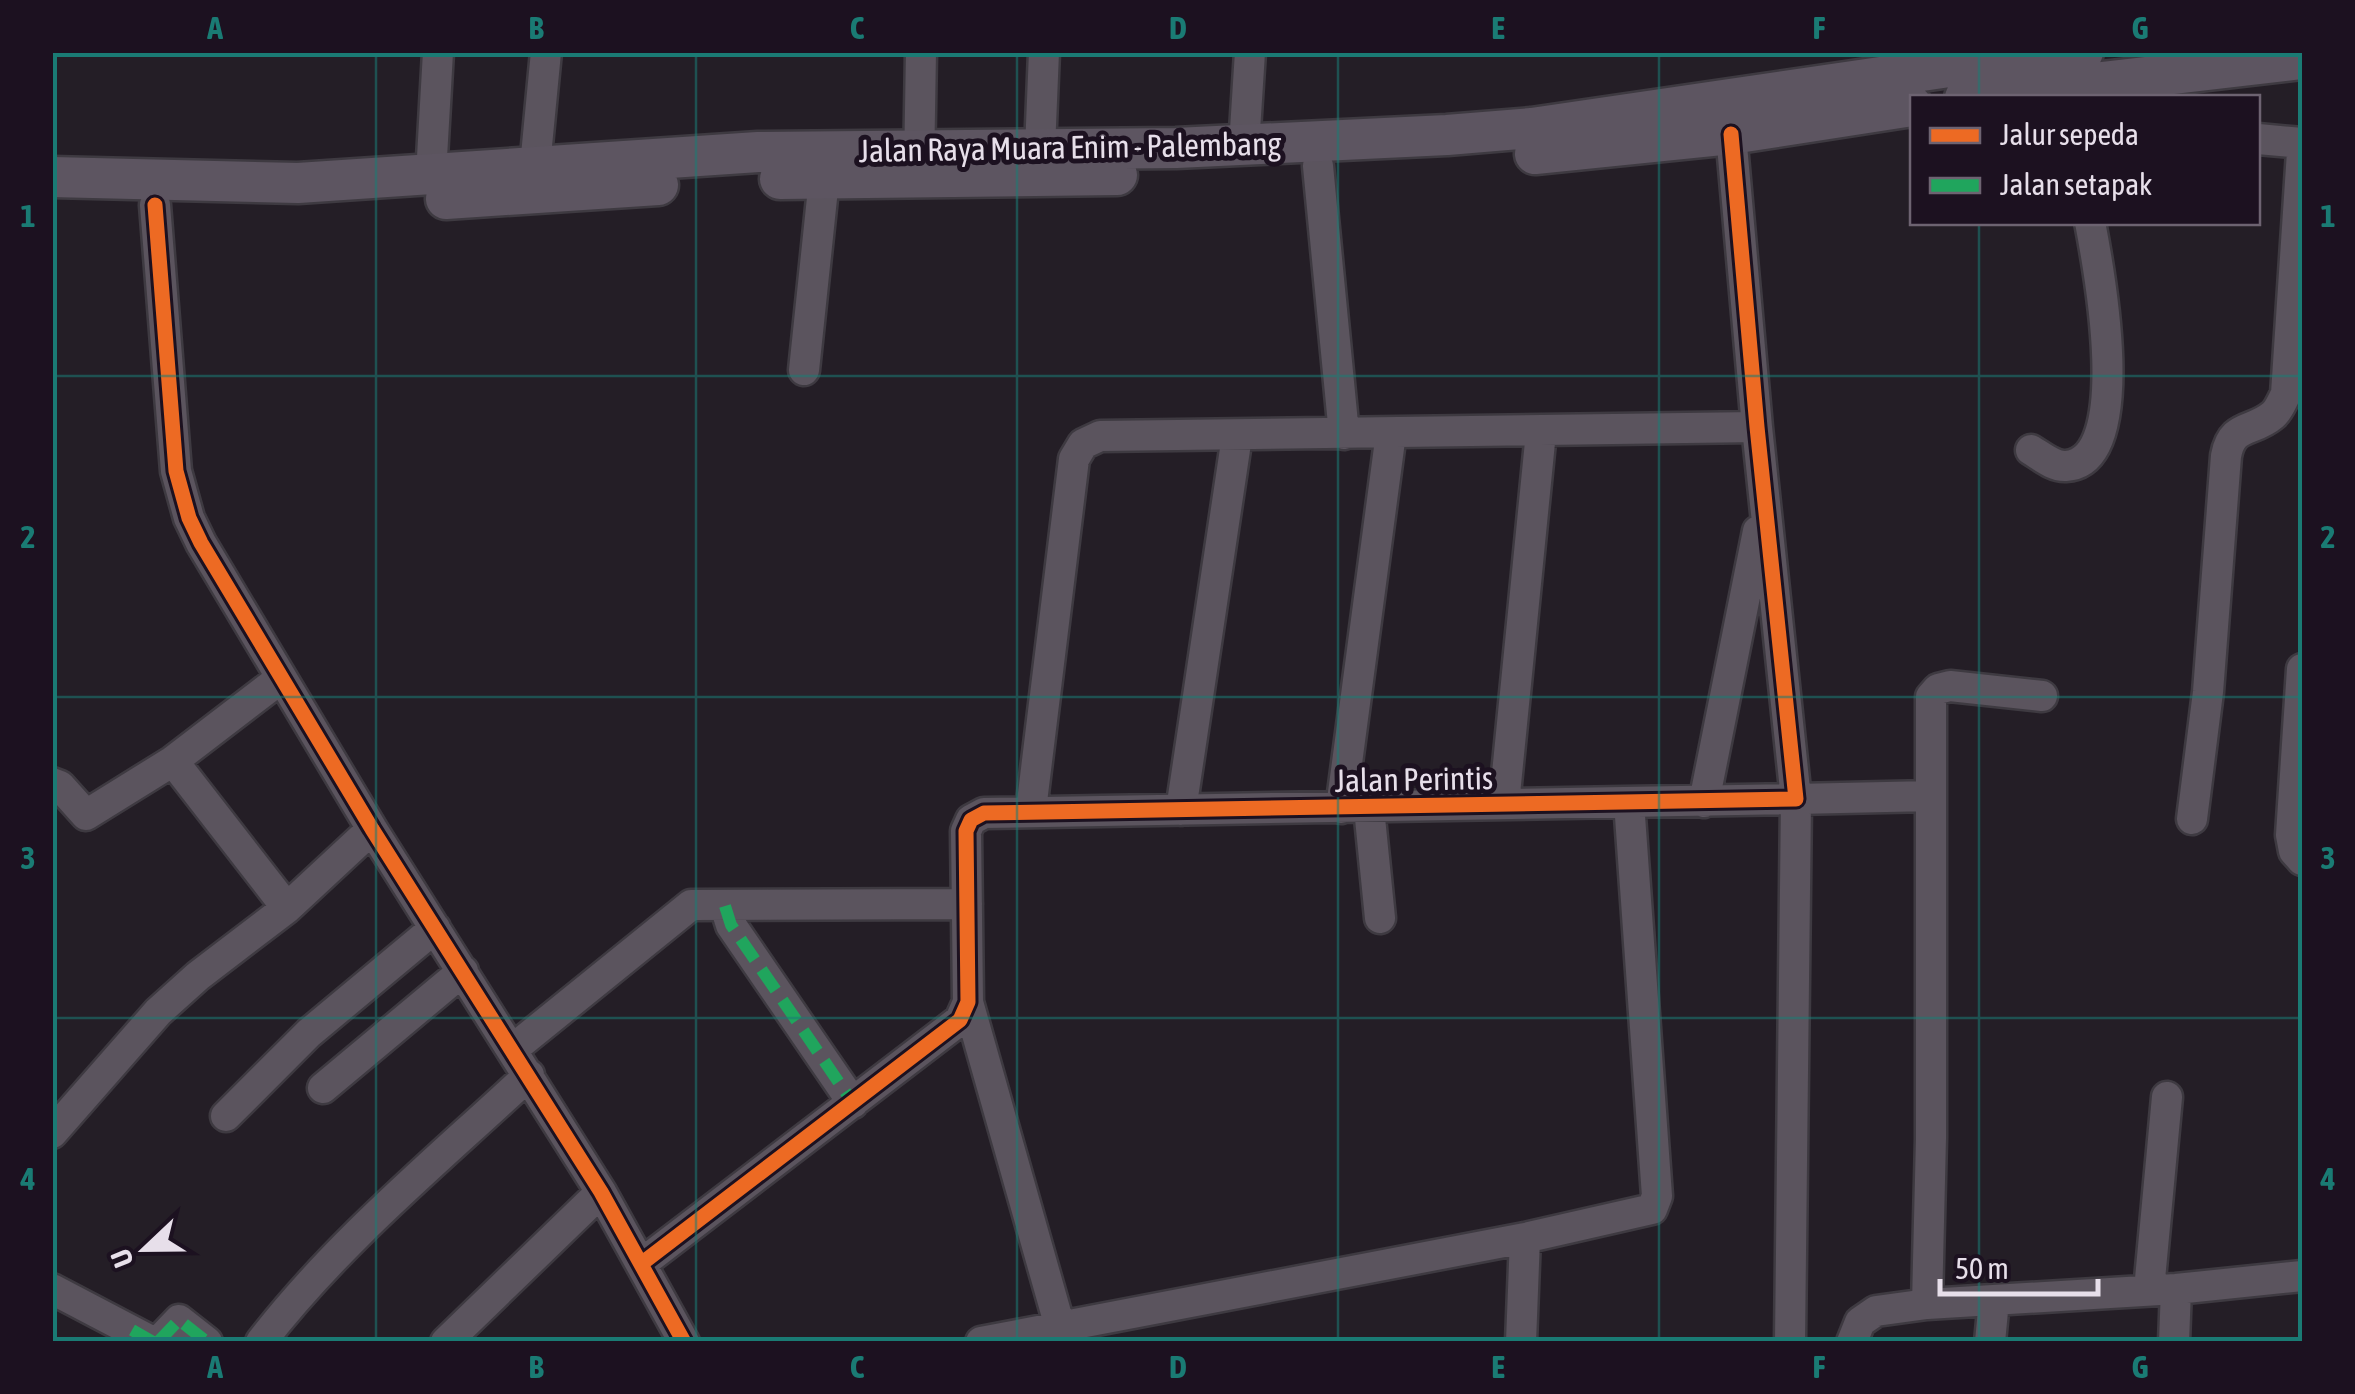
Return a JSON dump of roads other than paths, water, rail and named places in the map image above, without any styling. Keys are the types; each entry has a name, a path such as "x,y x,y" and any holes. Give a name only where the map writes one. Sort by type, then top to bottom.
{"main road":[{"name":"Jalan Raya Muara Enim - Palembang","path":"52,176 298,183 758,152 919,164 1198,173 1462,160 1731,134 1782,109 2074,68 2195,84 2302,59"},
{"name":"Jalan Raya Muara Enim - Palembang","path":"1976,95 2074,68"},
{"name":"Jalan Raya Muara Enim - Palembang","path":"52,203 299,207 506,197 661,185 824,179 1040,149 1244,146 1782,109 1910,106"}],"street":[{"path":"431,175 438,52"},
{"path":"535,166 546,52"},
{"path":"919,164 921,52"},
{"path":"1040,149 1044,52"},
{"path":"1244,146 1250,52"},
{"path":"1731,134 1756,427 1796,800 1790,1342"},
{"path":"2260,138 2302,143"},
{"path":"2192,819 2208,692 2226,456 2229,440 2276,413 2286,394 2302,152"},
{"path":"1318,166 1344,434"},
{"path":"804,370 824,179"},
{"path":"155,205 176,472 201,543 372,829 601,1192 684,1342"},
{"path":"2031,450 2049,462 2065,466 2078,462 2092,450 2104,422 2107,319 2091,225"},
{"path":"1032,810 1076,454 1088,440 1100,436 1756,427"},
{"path":"1504,804 1541,432"},
{"path":"1380,918 1355,808 1391,433"},
{"path":"1181,810 1237,436"},
{"path":"1704,802 1764,500"},
{"path":"2302,669 2292,835 2294,851 2302,860"},
{"path":"52,783 60,786 86,815 173,761 280,679"},
{"path":"1928,1304 1931,697 1938,688 1950,686 2042,696"},
{"path":"173,761 287,908"},
{"name":"Jalan Perintis","path":"1059,1334 968,1002 966,831 971,820 984,813 1032,810 1355,808 1930,796"},
{"path":"981,1342 1059,1334 1652,1210 1657,1196 1629,802"},
{"path":"52,1133 158,1012 287,908 372,829"},
{"path":"261,1342 289,1305 521,1062 686,908 703,903 966,904"},
{"path":"725,906 732,926 853,1102"},
{"path":"226,1116 309,1033 435,928"},
{"path":"323,1088 463,971"},
{"path":"640,1264 952,1028 968,1002"},
{"path":"2167,1097 2163,1290 2174,1342"},
{"path":"446,1342 601,1192"},
{"path":"1521,1342 1525,1238"},
{"path":"1852,1342 1860,1322 1876,1310 2302,1276"},
{"path":"52,1289 156,1342 179,1320 207,1342"},
{"path":"1990,1342 1994,1300"}]}
